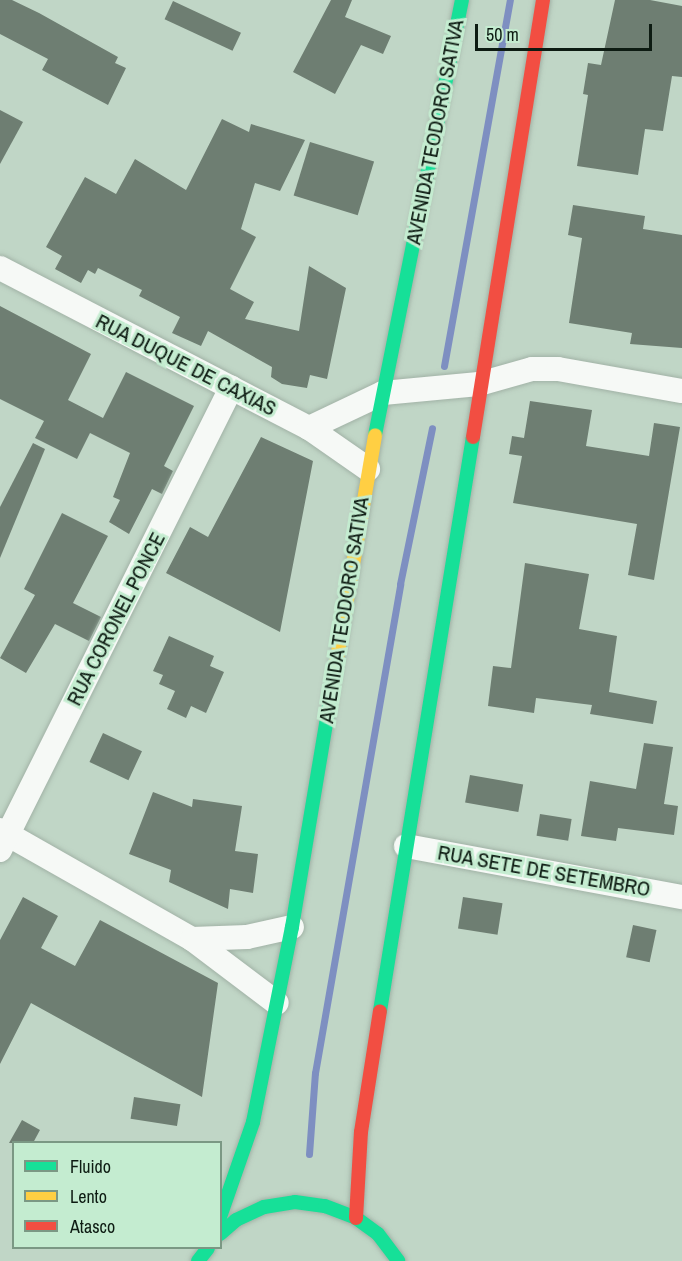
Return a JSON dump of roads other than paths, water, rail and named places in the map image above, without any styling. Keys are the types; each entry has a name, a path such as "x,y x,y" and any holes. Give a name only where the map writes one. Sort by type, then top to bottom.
{"main road":[{"name":"AVENIDA TEODORO SATIVA","path":"222,1211 253,1122 277,1003 292,927 368,469 462,0"},
{"path":"356,1218 361,1132 479,384 543,0"},
{"path":"222,1232 236,1220 264,1207 295,1202 326,1206 356,1218 413,1261"},
{"path":"378,1234 399,1261"},
{"path":"198,1261 207,1249"}],"street":[{"name":"RUA DUQUE DE CAXIAS","path":"0,268 309,428 368,469"},
{"path":"309,428 383,393 479,384 532,369 558,369 682,392"},
{"name":"RUA CORONEL PONCE","path":"3,838 231,388"},
{"path":"3,838 192,939 277,1003"},
{"name":"RUA SETE DE SETEMBRO","path":"406,846 682,897"},
{"path":"192,939 247,937 292,927"}],"waterway":[{"path":"444,366 510,0"},
{"path":"309,1154 315,1073 400,584 432,428"}]}
